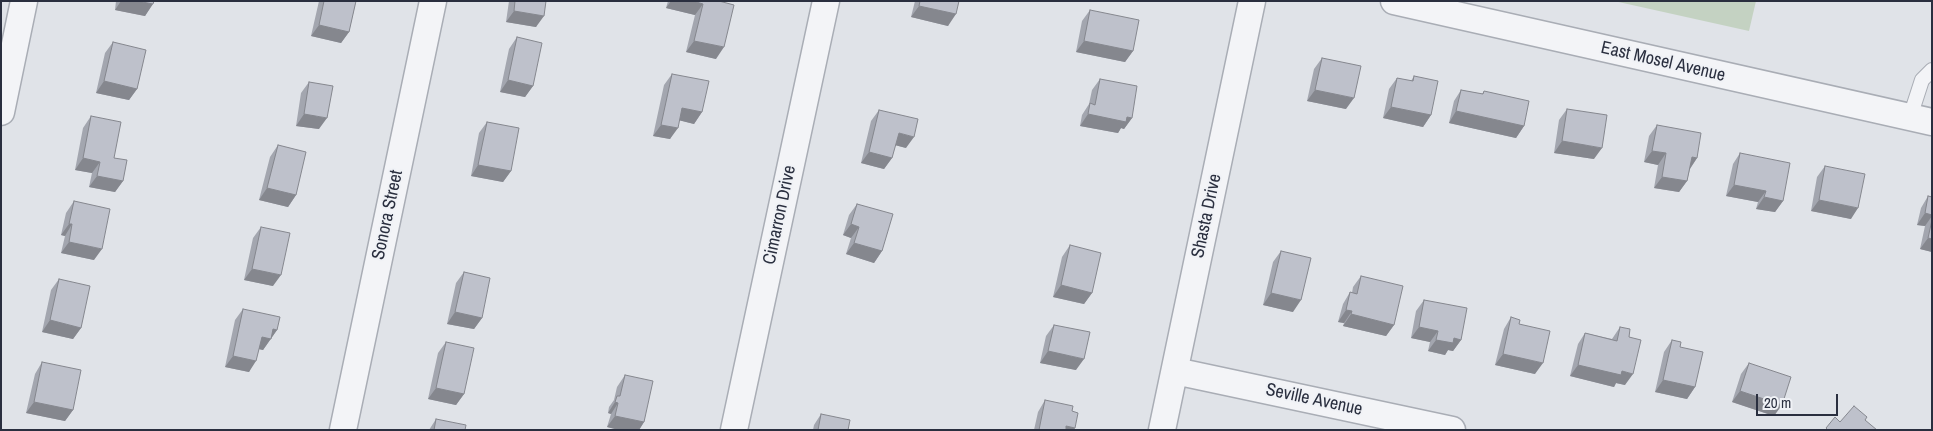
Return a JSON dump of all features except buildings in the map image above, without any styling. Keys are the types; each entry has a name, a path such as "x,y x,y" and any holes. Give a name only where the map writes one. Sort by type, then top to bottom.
{"street":[{"path":"1,112 24,1"},
{"name":"Sonora Street","path":"343,430 433,1"},
{"name":"Cimarron Drive","path":"734,430 826,1"},
{"name":"Shasta Drive","path":"1162,430 1252,1"},
{"name":"East Mosel Avenue","path":"1394,1 1921,120"},
{"name":"Seville Avenue","path":"1175,371 1452,430"}],"lane":[{"path":"1921,120 1922,80 1932,70"}],"green space":[{"path":"1614,1 1756,1 1749,31"}]}
